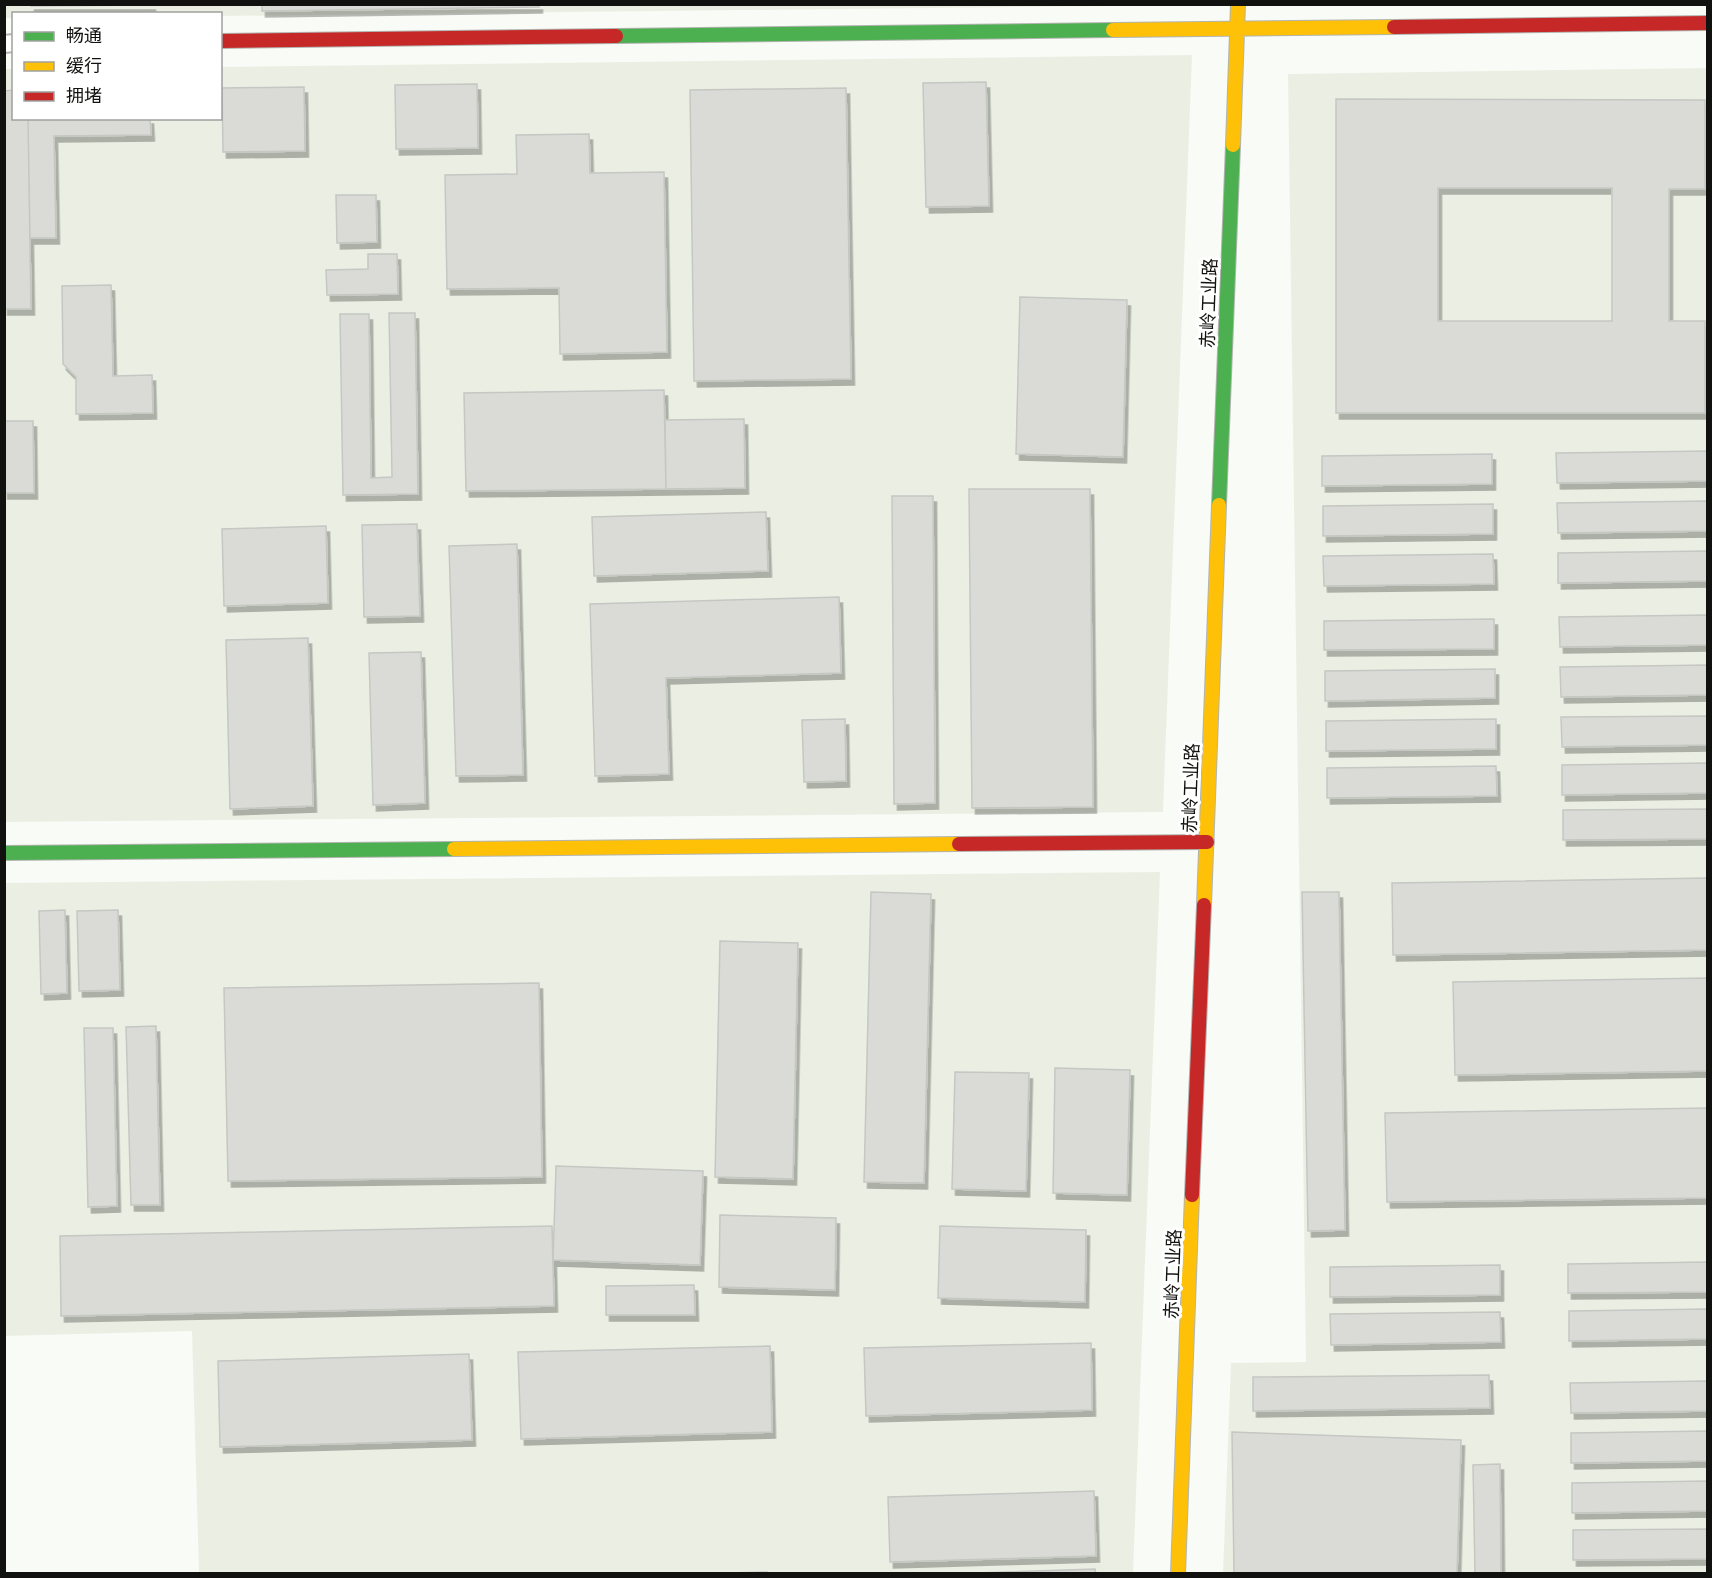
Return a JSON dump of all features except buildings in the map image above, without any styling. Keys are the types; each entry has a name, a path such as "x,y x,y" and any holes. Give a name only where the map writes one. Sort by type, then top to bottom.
{"street":[{"name":"赤岭工业路","path":"1178,1574 1238,4"},
{"path":"222,41 1237,30 1707,22"},
{"path":"4,853 1207,842"}],"shaded area":[{"path":"4,5 1193,5 222,16 222,12 12,12 12,18 5,18"},
{"path":"1192,55 1163,812 5,822 4,69 12,69 12,120 222,120 222,67"},
{"path":"1707,68 1707,1573 1223,1574 1231,1363 1306,1362 1288,74"},
{"path":"1160,872 1133,1573 199,1573 192,1331 5,1336 4,883"}],"traffic: fast":[{"path":"616,36 1113,30"},
{"path":"1219,505 1233,145"},
{"path":"4,853 454,849"}],"traffic: slow":[{"path":"1233,145 1238,4"},
{"path":"1113,30 1394,27"},
{"path":"1204,905 1219,505"},
{"path":"454,849 959,844"},
{"path":"1178,1574 1192,1195"}],"traffic: jam":[{"path":"1394,27 1708,23"},
{"path":"222,41 616,36"},
{"path":"959,844 1207,842"},
{"path":"1192,1195 1204,905"}]}
